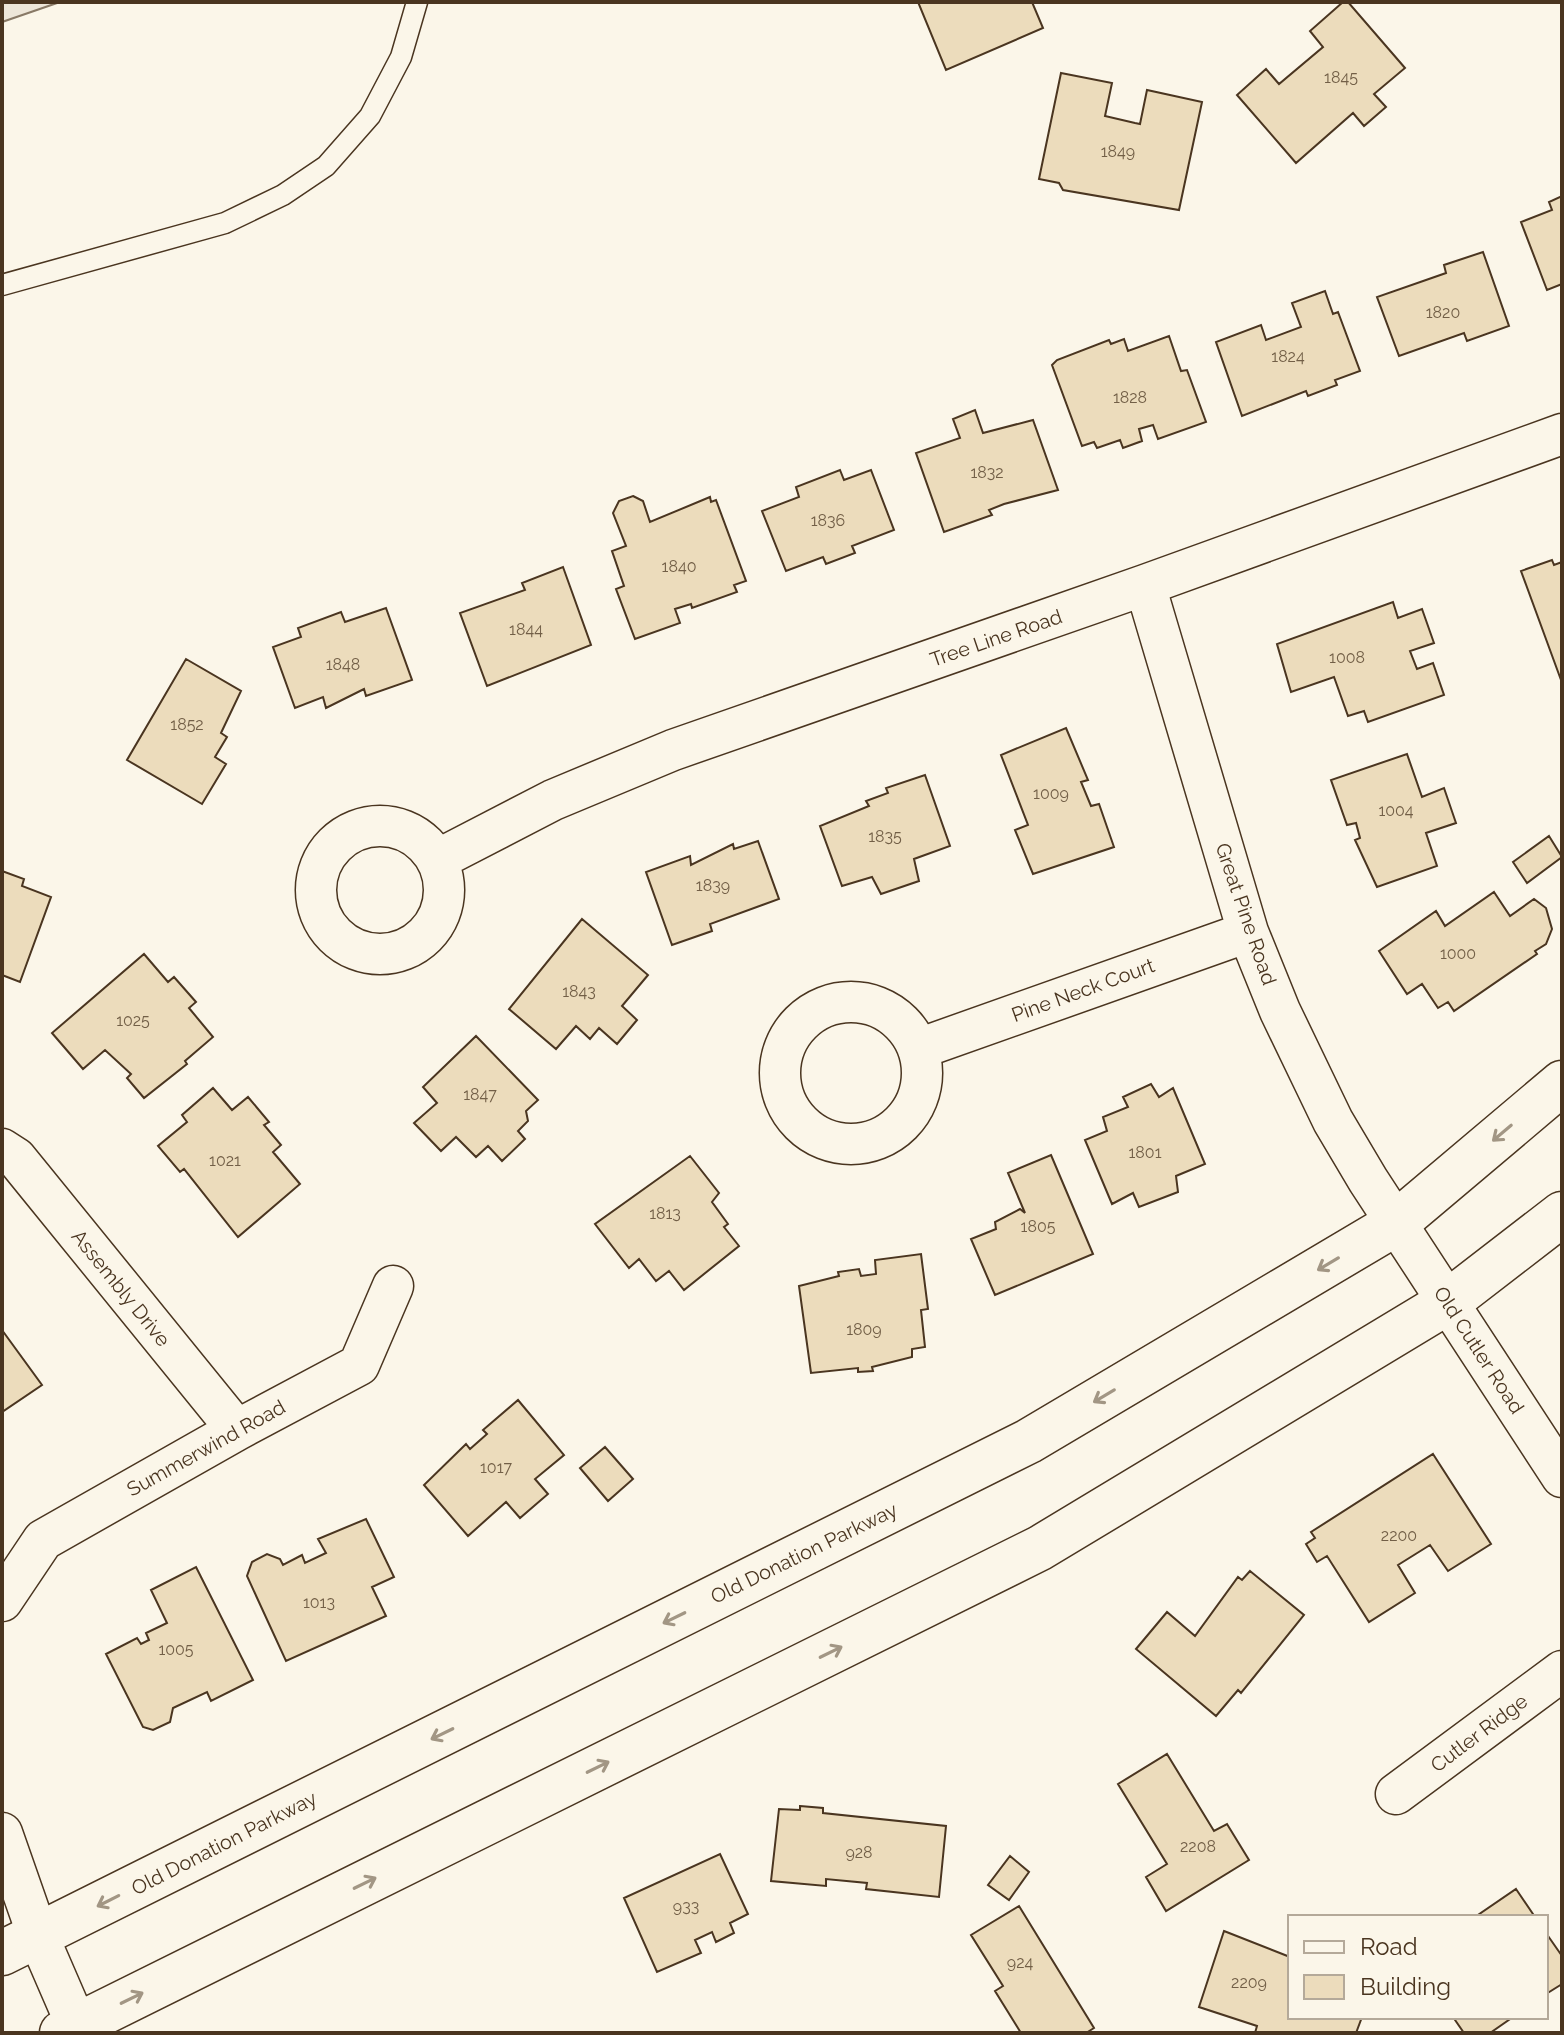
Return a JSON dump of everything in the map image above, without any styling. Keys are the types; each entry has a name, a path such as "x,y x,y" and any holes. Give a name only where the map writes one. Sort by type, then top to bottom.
{"street":[{"name":"Tree Line Road","path":"437,860 553,800 673,750 1145,585 1562,434"},
{"name":"Great Pine Road","path":"1145,585 1248,932 1280,1011 1333,1121 1395,1224"},
{"name":"Pine Neck Court","path":"918,1049 1248,932"},
{"name":"Old Donation Parkway","path":"20,1944 1029,1441 1395,1224 1562,1083"},
{"name":"Assembly Drive","path":"2,1149 16,1158 237,1430"},
{"path":"2,1833 20,1944 72,2031 1040,1548 1448,1302 1562,1214"},
{"name":"Old Cutler Road","path":"1395,1224 1562,1477"},
{"name":"Summerwind Road","path":"2,1601 43,1540 359,1365 393,1286"},
{"name":"Cutler Ridge","path":"1396,1794 1562,1671"}],"lane":[{"path":"2,285 225,223 283,195 326,166 370,116 401,57 417,2"}],"shaded area":[{"path":"2,2 60,2 2,22"}],"building":[{"path":"918,2 1032,2 1043,28 946,70"},
{"path":"1343,2 1348,2 1405,68 1374,94 1386,107 1364,126 1353,113 1296,163 1237,95 1266,69 1279,84 1323,47 1310,31"},
{"path":"1061,73 1112,83 1105,116 1135,123 1140,124 1147,90 1202,102 1179,210 1063,190 1059,183 1039,179"},
{"path":"1562,196 1562,284 1547,290 1521,222 1552,210 1549,202"},
{"path":"1483,252 1509,326 1467,341 1464,333 1399,356 1377,297 1446,273 1444,265"},
{"path":"1325,291 1333,314 1338,312 1360,371 1335,380 1337,385 1308,396 1306,391 1242,416 1216,342 1261,325 1266,340 1301,327 1292,303"},
{"path":"1169,336 1181,371 1187,370 1206,422 1158,439 1153,425 1139,429 1142,441 1123,448 1120,440 1097,448 1094,442 1082,446 1052,365 1057,360 1109,340 1111,344 1124,339 1128,351"},
{"path":"975,410 983,433 1033,420 1058,490 1004,504 989,510 992,515 944,532 916,453 960,438 953,419"},
{"path":"840,470 844,480 871,470 894,530 852,546 855,553 826,564 823,557 786,571 762,511 799,497 796,487"},
{"path":"633,496 643,501 650,522 710,497 711,502 716,500 746,581 734,585 737,592 692,608 691,604 675,609 680,623 635,639 616,589 624,586 612,551 626,546 613,513 619,501"},
{"path":"1552,560 1554,565 1562,562 1561,680 1521,571"},
{"path":"563,567 591,645 487,686 460,613 525,590 522,583"},
{"path":"1393,602 1398,618 1422,609 1434,643 1410,651 1417,669 1433,663 1444,695 1368,722 1364,711 1348,716 1334,677 1291,692 1277,644"},
{"path":"386,608 412,680 366,696 364,689 326,708 323,697 295,708 273,647 301,637 298,628 341,612 345,622"},
{"path":"186,659 241,691 221,733 227,737 215,757 226,764 202,804 127,760"},
{"path":"1066,728 1088,780 1081,782 1091,806 1099,804 1114,847 1033,874 1015,830 1028,825 1001,755"},
{"path":"1407,754 1422,797 1444,788 1456,823 1426,833 1437,866 1377,887 1355,840 1360,838 1356,823 1347,825 1331,780"},
{"path":"925,775 950,846 914,859 919,881 881,894 872,877 842,886 820,826 869,806 866,801 888,793 886,788"},
{"path":"1549,836 1562,857 1527,883 1513,862"},
{"path":"758,841 779,899 710,924 712,931 672,945 646,872 690,856 691,865 733,844 734,849"},
{"path":"2,871 24,879 22,886 51,897 20,982 2,975"},
{"path":"1494,892 1510,916 1534,899 1546,908 1552,929 1546,944 1535,951 1537,954 1454,1011 1448,1002 1438,1008 1422,984 1407,994 1379,951 1436,911 1445,926"},
{"path":"582,919 648,975 622,1006 637,1020 617,1044 599,1028 590,1039 576,1026 556,1049 509,1009"},
{"path":"144,954 168,982 174,977 196,1002 189,1008 213,1037 185,1061 187,1064 144,1098 127,1078 131,1074 105,1050 83,1069 52,1033"},
{"path":"476,1036 538,1100 526,1111 528,1121 518,1131 525,1139 502,1161 488,1146 476,1157 456,1137 441,1151 414,1123 437,1103 423,1087"},
{"path":"1151,1084 1159,1097 1173,1088 1205,1164 1176,1176 1178,1192 1139,1207 1133,1193 1112,1204 1085,1140 1107,1131 1103,1117 1128,1107 1123,1097"},
{"path":"213,1088 232,1110 248,1097 269,1122 264,1125 281,1145 273,1152 300,1184 238,1237 184,1169 180,1172 158,1146 187,1122 182,1115"},
{"path":"1051,1155 1093,1254 995,1295 971,1239 996,1229 995,1222 1020,1209 1025,1213 1008,1173"},
{"path":"690,1156 719,1193 712,1202 728,1224 724,1227 739,1246 684,1290 669,1271 656,1281 639,1259 629,1268 595,1224"},
{"path":"921,1254 928,1309 921,1310 925,1347 912,1349 912,1357 872,1367 873,1371 858,1372 858,1368 811,1373 799,1286 839,1276 838,1272 859,1269 861,1276 876,1274 875,1260"},
{"path":"2,1330 42,1385 2,1412"},
{"path":"518,1400 564,1455 535,1479 548,1494 520,1518 506,1502 468,1536 424,1485 466,1444 470,1449 487,1434 483,1430"},
{"path":"605,1447 633,1479 608,1501 580,1468"},
{"path":"1433,1454 1491,1544 1448,1571 1430,1545 1398,1565 1415,1593 1369,1622 1327,1556 1317,1562 1306,1544 1315,1538 1311,1532"},
{"path":"366,1519 394,1577 372,1587 386,1616 286,1661 247,1576 252,1562 267,1554 280,1559 283,1565 302,1555 305,1563 326,1553 318,1539"},
{"path":"196,1567 253,1680 211,1701 207,1692 173,1708 170,1722 153,1730 143,1727 106,1654 137,1638 141,1644 149,1640 146,1633 167,1623 151,1590"},
{"path":"1250,1571 1304,1615 1241,1693 1238,1690 1216,1716 1136,1649 1167,1612 1195,1636 1238,1577 1242,1580"},
{"path":"1167,1754 1214,1831 1227,1824 1249,1860 1166,1911 1146,1877 1167,1864 1118,1784"},
{"path":"800,1806 823,1808 823,1813 946,1826 939,1897 866,1889 867,1883 826,1879 826,1886 771,1881 779,1809 800,1810"},
{"path":"720,1854 748,1914 730,1923 734,1933 716,1942 712,1932 695,1940 701,1953 657,1972 624,1898"},
{"path":"1010,1856 1029,1872 1009,1900 988,1885"},
{"path":"1516,1889 1534,1915 1478,1915"},
{"path":"1019,1906 1094,2028 1086,2033 1021,2033 995,1991 1003,1986 971,1935"},
{"path":"1224,1931 1288,1956 1288,2019 1361,2019 1356,2033 1255,2033 1257,2026 1199,2007"},
{"path":"1548,1936 1562,1956 1562,1984 1548,1993"},
{"path":"1454,2019 1510,2019 1490,2033 1464,2033"}]}
